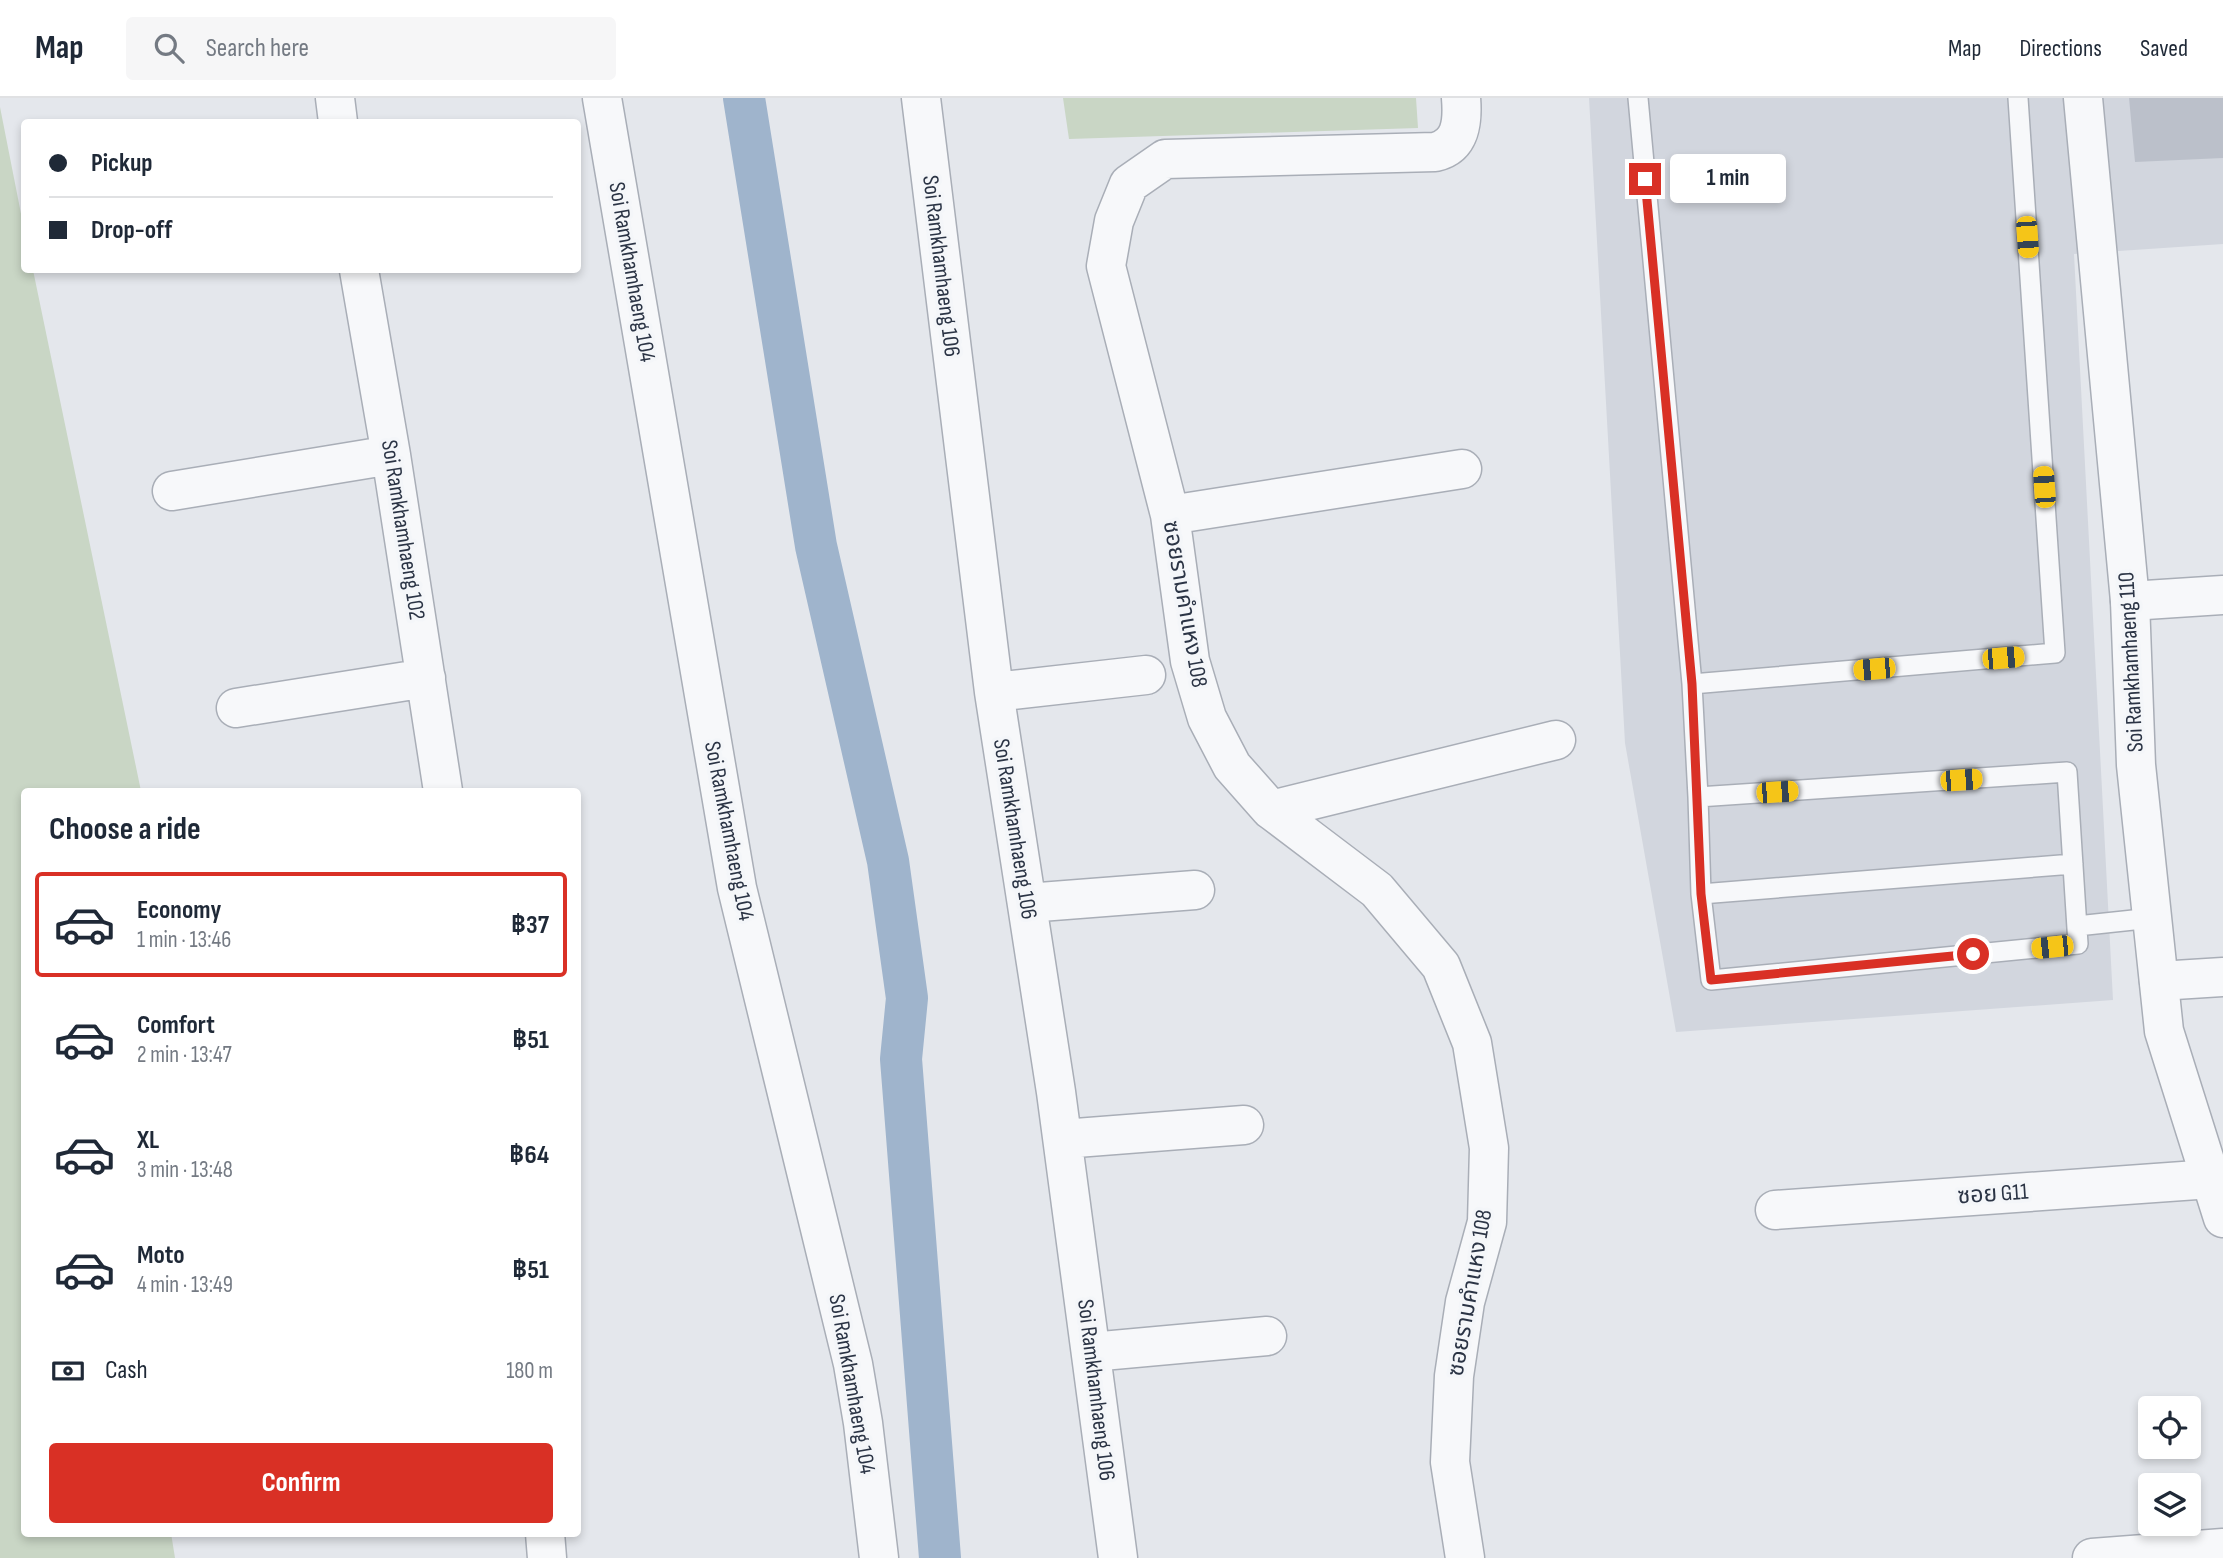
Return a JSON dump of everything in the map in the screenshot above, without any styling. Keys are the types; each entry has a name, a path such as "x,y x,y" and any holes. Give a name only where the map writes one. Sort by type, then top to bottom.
{"street":[{"path":"335,98 338,119"},
{"name":"Soi Ramkhamhaeng 104","path":"602,98 737,888 853,1364 879,1558"},
{"name":"Soi Ramkhamhaeng 106","path":"920,98 994,692 1063,1139 1118,1558"},
{"name":"ซอยรามคำแหง 108","path":"1461,98 1461,123 1455,141 1446,149 1435,152 1165,159 1129,184 1114,221 1106,266 1170,515 1190,661 1207,718 1232,766 1271,810 1377,890 1441,965 1472,1043 1489,1148 1487,1222 1465,1302 1454,1376 1450,1462 1465,1558"},
{"name":"Soi Ramkhamhaeng 110","path":"2084,98 2130,601 2136,765 2164,1031 2223,1218"},
{"name":"Soi Ramkhamhaeng 102","path":"360,273 391,455 443,788"},
{"path":"172,491 391,455"},
{"path":"1170,515 1462,469"},
{"path":"2130,601 2223,595"},
{"path":"994,692 1146,675"},
{"path":"236,708 426,678"},
{"path":"1271,810 1556,740"},
{"path":"1027,903 1195,890"},
{"path":"2159,981 2223,977"},
{"path":"1063,1139 1244,1125"},
{"name":"ซอย G11","path":"1775,1210 2211,1179"},
{"path":"1091,1352 1267,1335"},
{"path":"545,1537 547,1558"},
{"path":"2092,1558 2223,1548"}],"lane":[{"path":"1637,98 1692,684 1701,894 1711,980 2078,944 2067,772 1698,797"},
{"path":"1692,684 2055,653 2018,98"},
{"path":"1701,894 2073,864"},
{"path":"2077,926 2152,918"}],"shaded area":[{"path":"1589,98 2223,98 2223,244 2074,254 2113,1000 1676,1032 1625,743"}],"green space":[{"path":"1063,98 1416,98 1418,128 1069,139"},
{"path":"0,107 21,214 21,273 34,273 140,788 21,788 21,1537 172,1537 175,1558 0,1558"}],"building":[{"path":"2129,98 2223,98 2223,158 2135,162"}],"waterway":[{"path":"744,98 816,546 888,861 907,998 901,1059 940,1558"}],"route":[{"path":"1645,179 1692,684 1701,894 1711,980 1973,954"}]}
